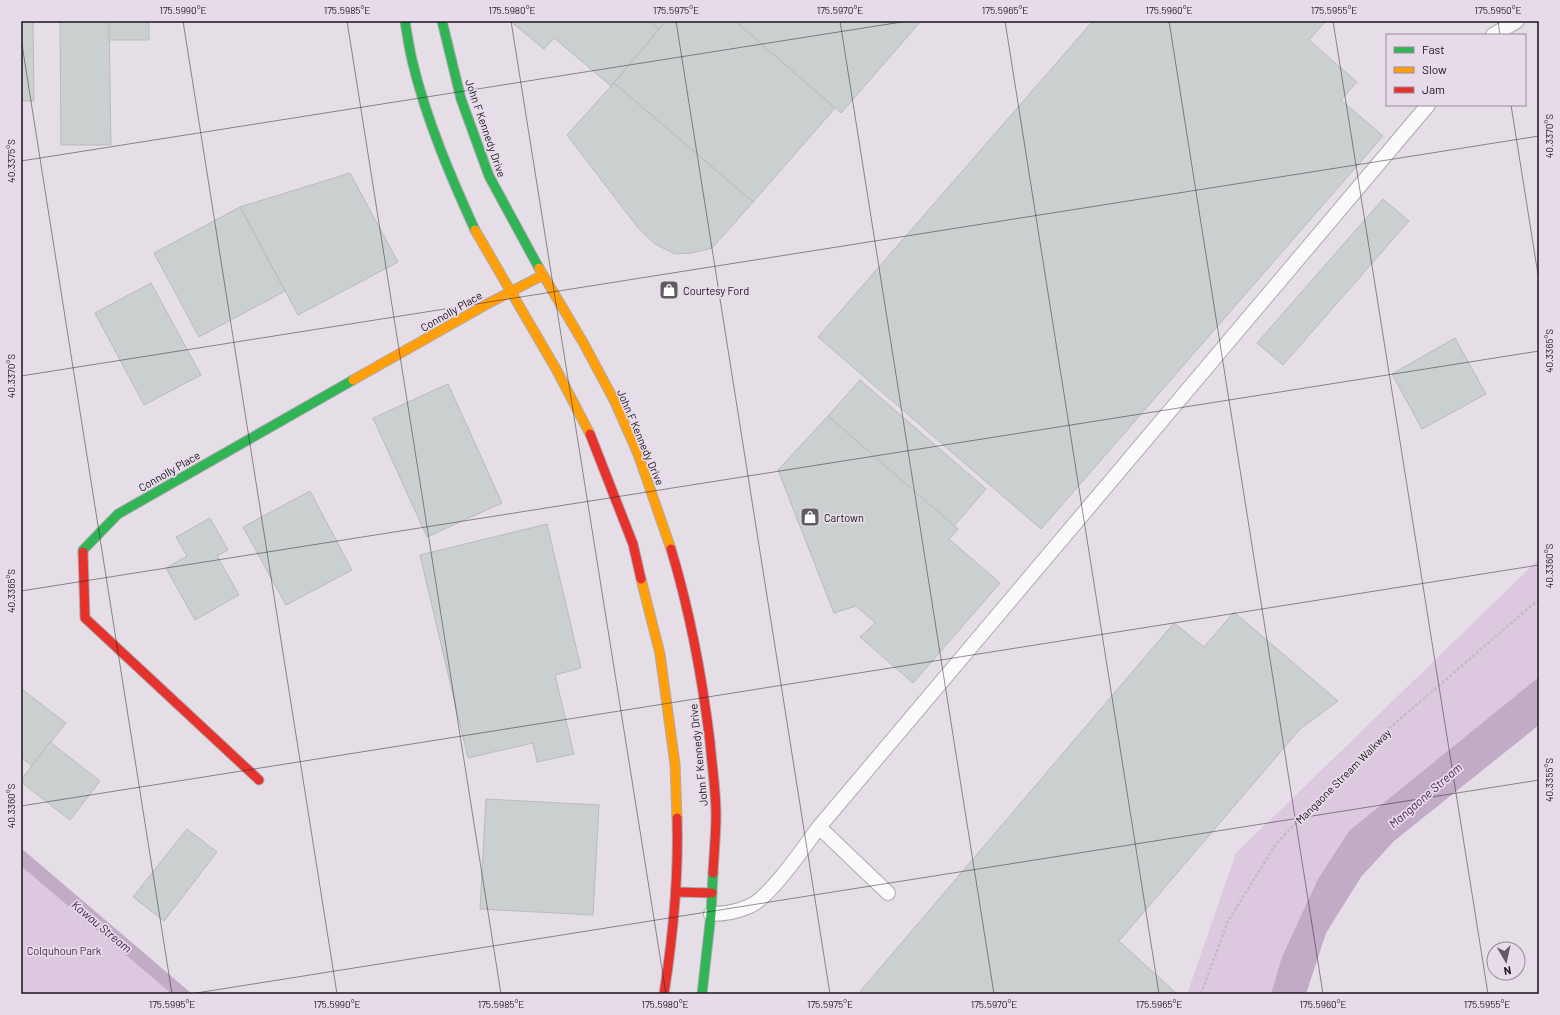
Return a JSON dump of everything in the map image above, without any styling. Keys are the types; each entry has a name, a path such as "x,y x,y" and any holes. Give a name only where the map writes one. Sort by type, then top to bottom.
{"main road":[{"path":"405,21 412,60 424,104 450,176 479,239 556,369 593,440 633,544 660,654 675,764 678,842 676,892 670,957 664,994"},
{"name":"John F Kennedy Drive","path":"442,21 461,99 489,176 542,275 584,344 615,402 638,454 667,533 683,589 699,667 706,711 716,815 711,914 702,994"},
{"name":"Connolly Place","path":"259,780 85,618 83,550 118,514 509,292 542,275"},
{"path":"676,892 712,893"}],"lane":[{"path":"1495,34 1517,21"},
{"path":"711,914 719,914 750,906 763,896 776,882 819,827 1427,106"},
{"path":"819,827 888,893"}],"path":[{"name":"Mangaone Stream Walkway","path":"1201,994 1228,921 1276,844 1377,739 1539,599"}],"green space":[{"path":"1539,559 1539,698 1388,824 1292,994 1187,994 1236,853"},
{"name":"Colquhoun Park","path":"21,858 182,994 21,994"}],"water":[{"name":"Mangaone Stream","path":"1539,677 1539,725 1394,841 1361,877 1326,933 1306,994 1271,994 1282,957 1318,879 1349,831"},
{"name":"Kawau Stream","path":"21,848 192,994 172,994 21,866"}],"building":[{"path":"21,21 33,21 34,101 21,101"},
{"path":"60,21 109,21 111,145 61,145"},
{"path":"109,21 149,21 149,40 109,40"},
{"path":"510,21 650,21 659,29 611,86 554,38 544,49"},
{"path":"650,21 666,21 659,29"},
{"path":"666,21 735,21 835,108 753,202 614,83"},
{"path":"735,21 921,21 841,113"},
{"path":"1093,21 1326,21 1309,40 1357,82 1341,100 1383,136 1041,529 818,337"},
{"path":"614,83 753,202 712,248 692,253 675,254 655,244 639,229 567,135"},
{"path":"350,173 398,262 298,315 240,207"},
{"path":"1383,199 1409,221 1283,365 1257,343"},
{"path":"240,207 285,291 199,337 154,253"},
{"path":"151,283 201,375 144,405 95,313"},
{"path":"1455,338 1486,394 1422,429 1392,374"},
{"path":"860,380 986,489 954,526 828,416"},
{"path":"448,384 502,503 427,537 373,418"},
{"path":"828,416 958,529 949,539 1000,583 913,683 860,637 875,623 856,606 834,613 778,470"},
{"path":"310,491 352,570 286,605 243,527"},
{"path":"210,518 228,550 217,556 239,595 195,620 166,568 187,556 176,537"},
{"path":"547,524 581,668 555,675 574,754 537,762 533,743 468,758 420,555"},
{"path":"1234,612 1338,701 1300,729 1119,941 1177,994 858,994 1174,623 1204,647"},
{"path":"23,690 66,723 32,766 21,757 21,692"},
{"path":"50,742 100,781 70,820 21,782"},
{"path":"486,799 599,805 593,915 480,909"},
{"path":"187,829 217,852 164,921 133,897"}],"traffic: fast":[{"path":"405,21 412,60 431,125 475,230"},
{"path":"442,21 461,99 489,176 539,268"},
{"path":"83,552 83,550 118,514 353,380"},
{"path":"702,994 711,914 713,873"}],"traffic: slow":[{"path":"475,230 556,369 590,434"},
{"path":"539,268 584,344 615,402 638,454 671,549"},
{"path":"353,380 489,303 543,275"},
{"path":"641,579 660,654 675,764 677,818"}],"traffic: jam":[{"path":"590,434 633,544 641,579"},
{"path":"671,549 690,620 707,717 716,806 713,873"},
{"path":"83,552 85,618 259,780"},
{"path":"664,994 675,906 677,818"},
{"path":"676,892 712,893"}],"place":[{"name":"Courtesy Ford","path":"669,290"},
{"name":"Cartown","path":"810,517"}]}
